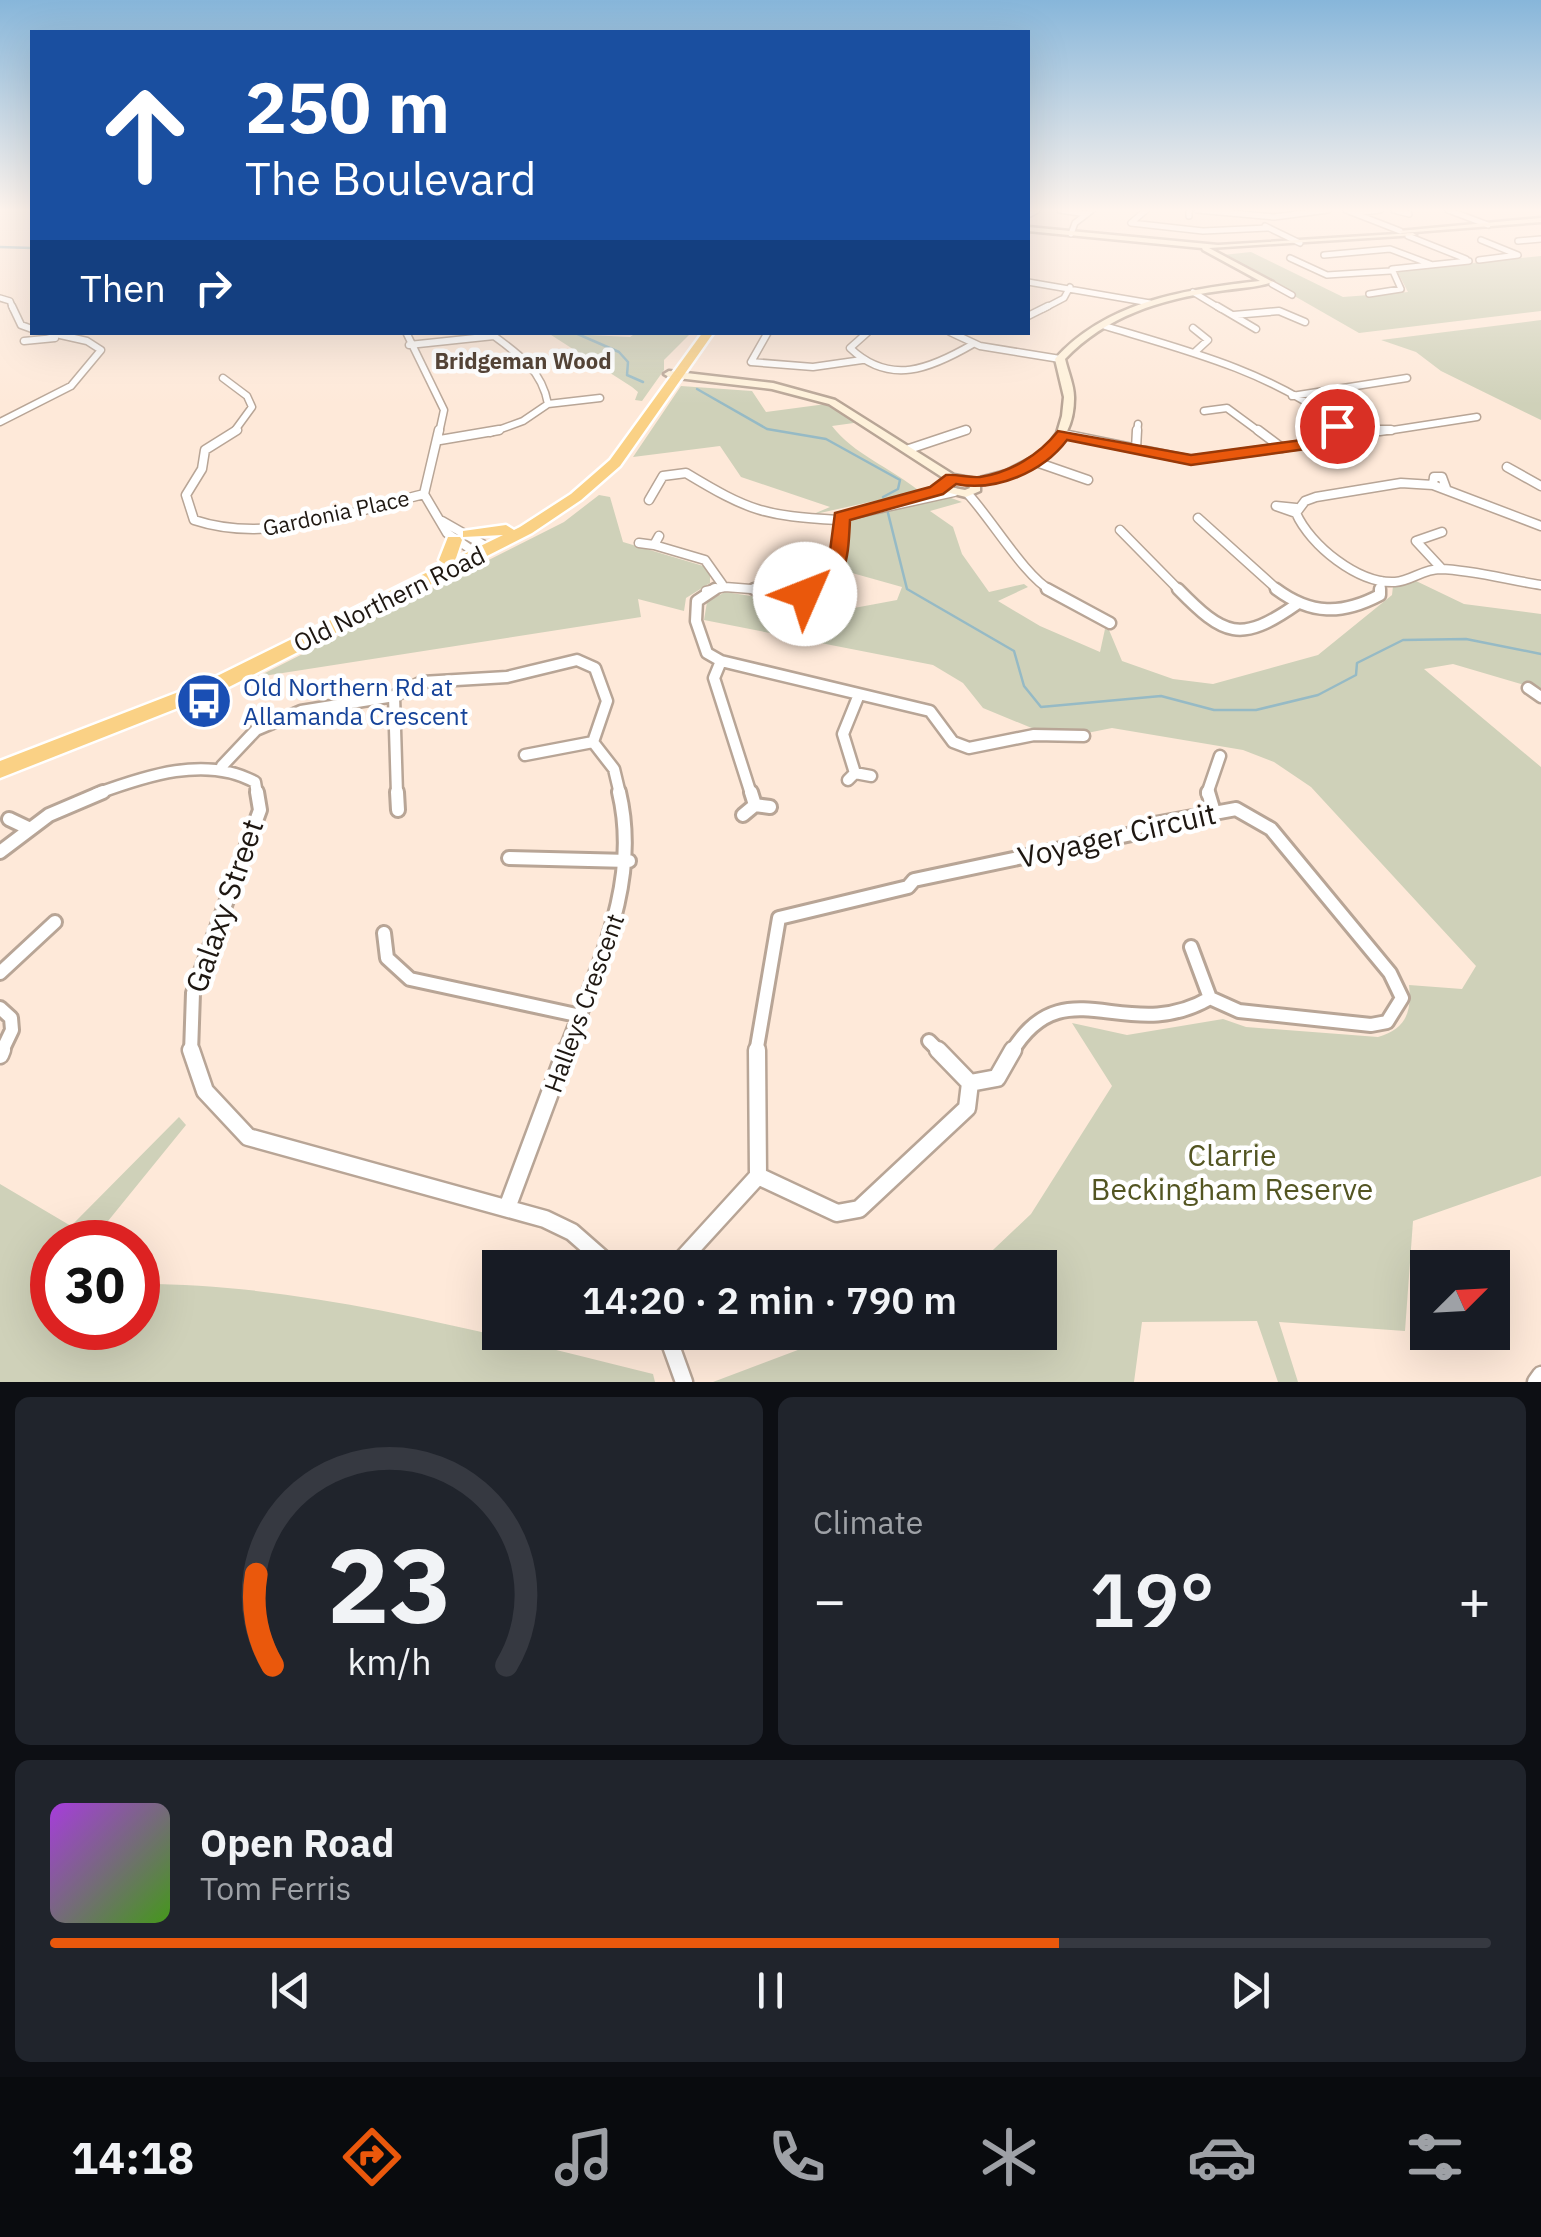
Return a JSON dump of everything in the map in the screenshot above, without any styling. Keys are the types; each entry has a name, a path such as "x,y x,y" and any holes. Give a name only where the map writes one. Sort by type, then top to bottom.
{"highway":[{"name":"Old Northern Road","path":"0,758 188,686 474,545 560,508 598,479 636,438 697,335"},
{"name":"Old Northern Road","path":"0,770 178,703 506,530 562,496 601,464 707,335"},
{"path":"675,376 698,379"},
{"path":"675,376 698,379"}],"street":[{"path":"1255,274 1292,295"},
{"path":"1369,294 1401,290 1392,274"},
{"path":"1030,282 1147,304"},
{"path":"1060,359 1078,340 1147,304 1193,292 1270,283"},
{"path":"1030,315 1064,298 1070,287"},
{"path":"1193,292 1256,328"},
{"path":"0,298 10,302 21,324 30,328"},
{"path":"1234,316 1279,311 1305,322"},
{"path":"1105,326 1195,352 1318,408 1337,426 1380,432 1477,418"},
{"path":"1193,328 1208,340 1195,352"},
{"path":"0,422 65,390 90,367 101,350 88,341 55,335"},
{"path":"406,335 408,345 444,410 440,440 424,494 442,521 474,545"},
{"path":"766,335 751,362 813,367 862,360"},
{"path":"864,335 850,344 862,360 882,370 914,373 934,368 974,344"},
{"path":"956,335 974,344 1060,359"},
{"path":"408,345 494,336 537,369 547,388 548,404"},
{"path":"24,341 61,337"},
{"path":"649,500 668,474 686,472 721,497 753,509 791,520 838,520 1009,475 1036,462 1063,434 1067,410 1060,388 1060,359"},
{"name":"Gardonia Place","path":"223,378 247,396 252,407 237,430 206,450 202,469 186,495 194,520 211,529 282,528 424,494"},
{"path":"1292,396 1406,378"},
{"path":"698,379 794,390 832,402 908,449 959,487 1036,583 1110,623"},
{"path":"440,440 498,433 522,424 548,404 600,398"},
{"path":"1204,412 1226,408 1282,448"},
{"path":"1136,449 1138,424"},
{"path":"1063,434 1191,460 1330,439 1337,426"},
{"path":"908,449 968,430"},
{"path":"1036,462 1088,480"},
{"path":"1507,467 1541,486"},
{"path":"1538,522 1433,485 1401,484 1316,497 1296,510 1311,537 1360,574 1381,581 1396,582 1421,570 1442,569 1541,586"},
{"path":"641,488 656,489"},
{"path":"1198,518 1297,604 1330,614 1353,613 1380,596 1381,581"},
{"path":"838,520 838,566 818,591 778,594 722,584 702,592 692,611 707,653 721,662 930,711 953,742 969,748 1034,735 1084,736"},
{"path":"442,521 474,545"},
{"path":"1120,530 1225,632 1256,630 1297,604"},
{"path":"1442,532 1416,542 1442,569"},
{"path":"639,544 656,541 712,563 722,584"},
{"path":"0,852 30,828 86,800 175,772 222,766 256,730 277,719 376,695 394,696 422,682 508,677 577,660 595,668 604,685 606,715 593,742 525,755"},
{"path":"721,662 714,678 755,805"},
{"path":"1528,688 1541,697"},
{"path":"394,696 398,810"},
{"path":"858,697 843,734 852,776 871,776"},
{"name":"Halleys Crescent","path":"507,1208 612,935 629,861 628,829 614,769 593,742"},
{"path":"1214,812 1207,795 1220,756"},
{"name":"Galaxy Street","path":"222,766 240,771 255,782 260,810 192,993 188,1022 188,1046 198,1080 218,1115 248,1137 507,1208 572,1232 593,1250"},
{"path":"755,805 770,808"},
{"path":"743,815 755,805"},
{"name":"Voyager Circuit","path":"758,1176 754,1066 780,918 908,886 914,880 1214,812 1248,811 1271,829 1390,973 1402,998 1387,1022 1371,1024 1239,1011 1210,998"},
{"path":"9,819 30,828"},
{"path":"509,858 629,861"},
{"path":"0,973 55,922"},
{"path":"384,933 387,958 410,979 581,1016"},
{"path":"970,1083 996,1078 1032,1023 1054,1010 1142,1020 1196,1009 1210,998 1191,947"},
{"path":"0,1008 11,1018 12,1030 0,1055"},
{"path":"929,1041 970,1083"},
{"path":"690,1250 758,1176 836,1212 859,1209 967,1108 970,1083"},
{"path":"672,1350 684,1382"},
{"path":"1536,1382 1541,1375"}],"green space":[{"path":"1257,274 1297,274 1343,297 1408,292 1399,274 1541,274 1541,311 1359,333"},
{"path":"1541,320 1541,420 1441,371 1416,352 1381,340"},
{"path":"551,335 689,335 664,360 664,370 642,401 635,400 638,392"},
{"path":"681,386 752,391 766,412 826,404 861,422 832,426 841,436 919,491 811,515 830,507 741,477 720,446 633,457"},
{"path":"599,495 610,497 623,542 710,568 710,583 686,598 684,611 638,599 641,617 257,677 564,522"},
{"name":"Clarrie Beckingham Reserve","path":"946,496 962,502 930,511 953,527 962,554 989,592 1024,584 1028,587 998,601 1040,626 1100,652 1105,629 1109,630 1122,661 1173,679 1213,684 1318,655 1392,595 1393,586 1414,580 1464,604 1541,614 1541,690 1453,664 1424,669 1541,767 1541,1176 1413,1221 1405,1331 1279,1322 1298,1382 1278,1382 1257,1321 1142,1322 1134,1382 713,1382 798,1350 1057,1350 1057,1250 993,1250 1031,1214 1112,1086 1072,1023 1127,1035 1223,1019 1246,1027 1378,1037 1395,1029 1405,1018 1409,985 1462,989 1476,966 1311,787 1274,762 1243,750 1112,728 1087,733 1039,731 983,708 963,683 933,665 704,620 707,602 725,592 791,602 821,598 854,608 897,600 902,587 845,571 845,521"},
{"path":"179,1117 186,1125 109,1220 77,1220"},
{"path":"0,1184 61,1220 30,1220 30,1350 160,1350 160,1285 201,1286 331,1301 397,1314 482,1333 482,1350 556,1350 653,1374 655,1382 0,1382"}],"waterway":[{"path":"580,335 619,352 628,362 627,375 643,382"},
{"path":"697,389 767,429 826,439 900,480 898,489 883,497"},
{"path":"888,513 907,589 1014,651 1024,686 1041,707 1161,696 1214,710 1256,710 1318,695 1356,675 1357,663 1403,640 1466,639 1541,654"}],"place":[{"name":"Old Northern Rd at Allamanda Crescent","path":"204,701"}],"district":[{"name":"Bridgeman Wood","path":"523,361"}],"route":[{"path":"805,594 826,586 838,566 841,517 936,491 952,479 964,478 975,483 1009,475 1050,452 1063,434 1191,460 1322,442 1336,433 1337,426"}]}
